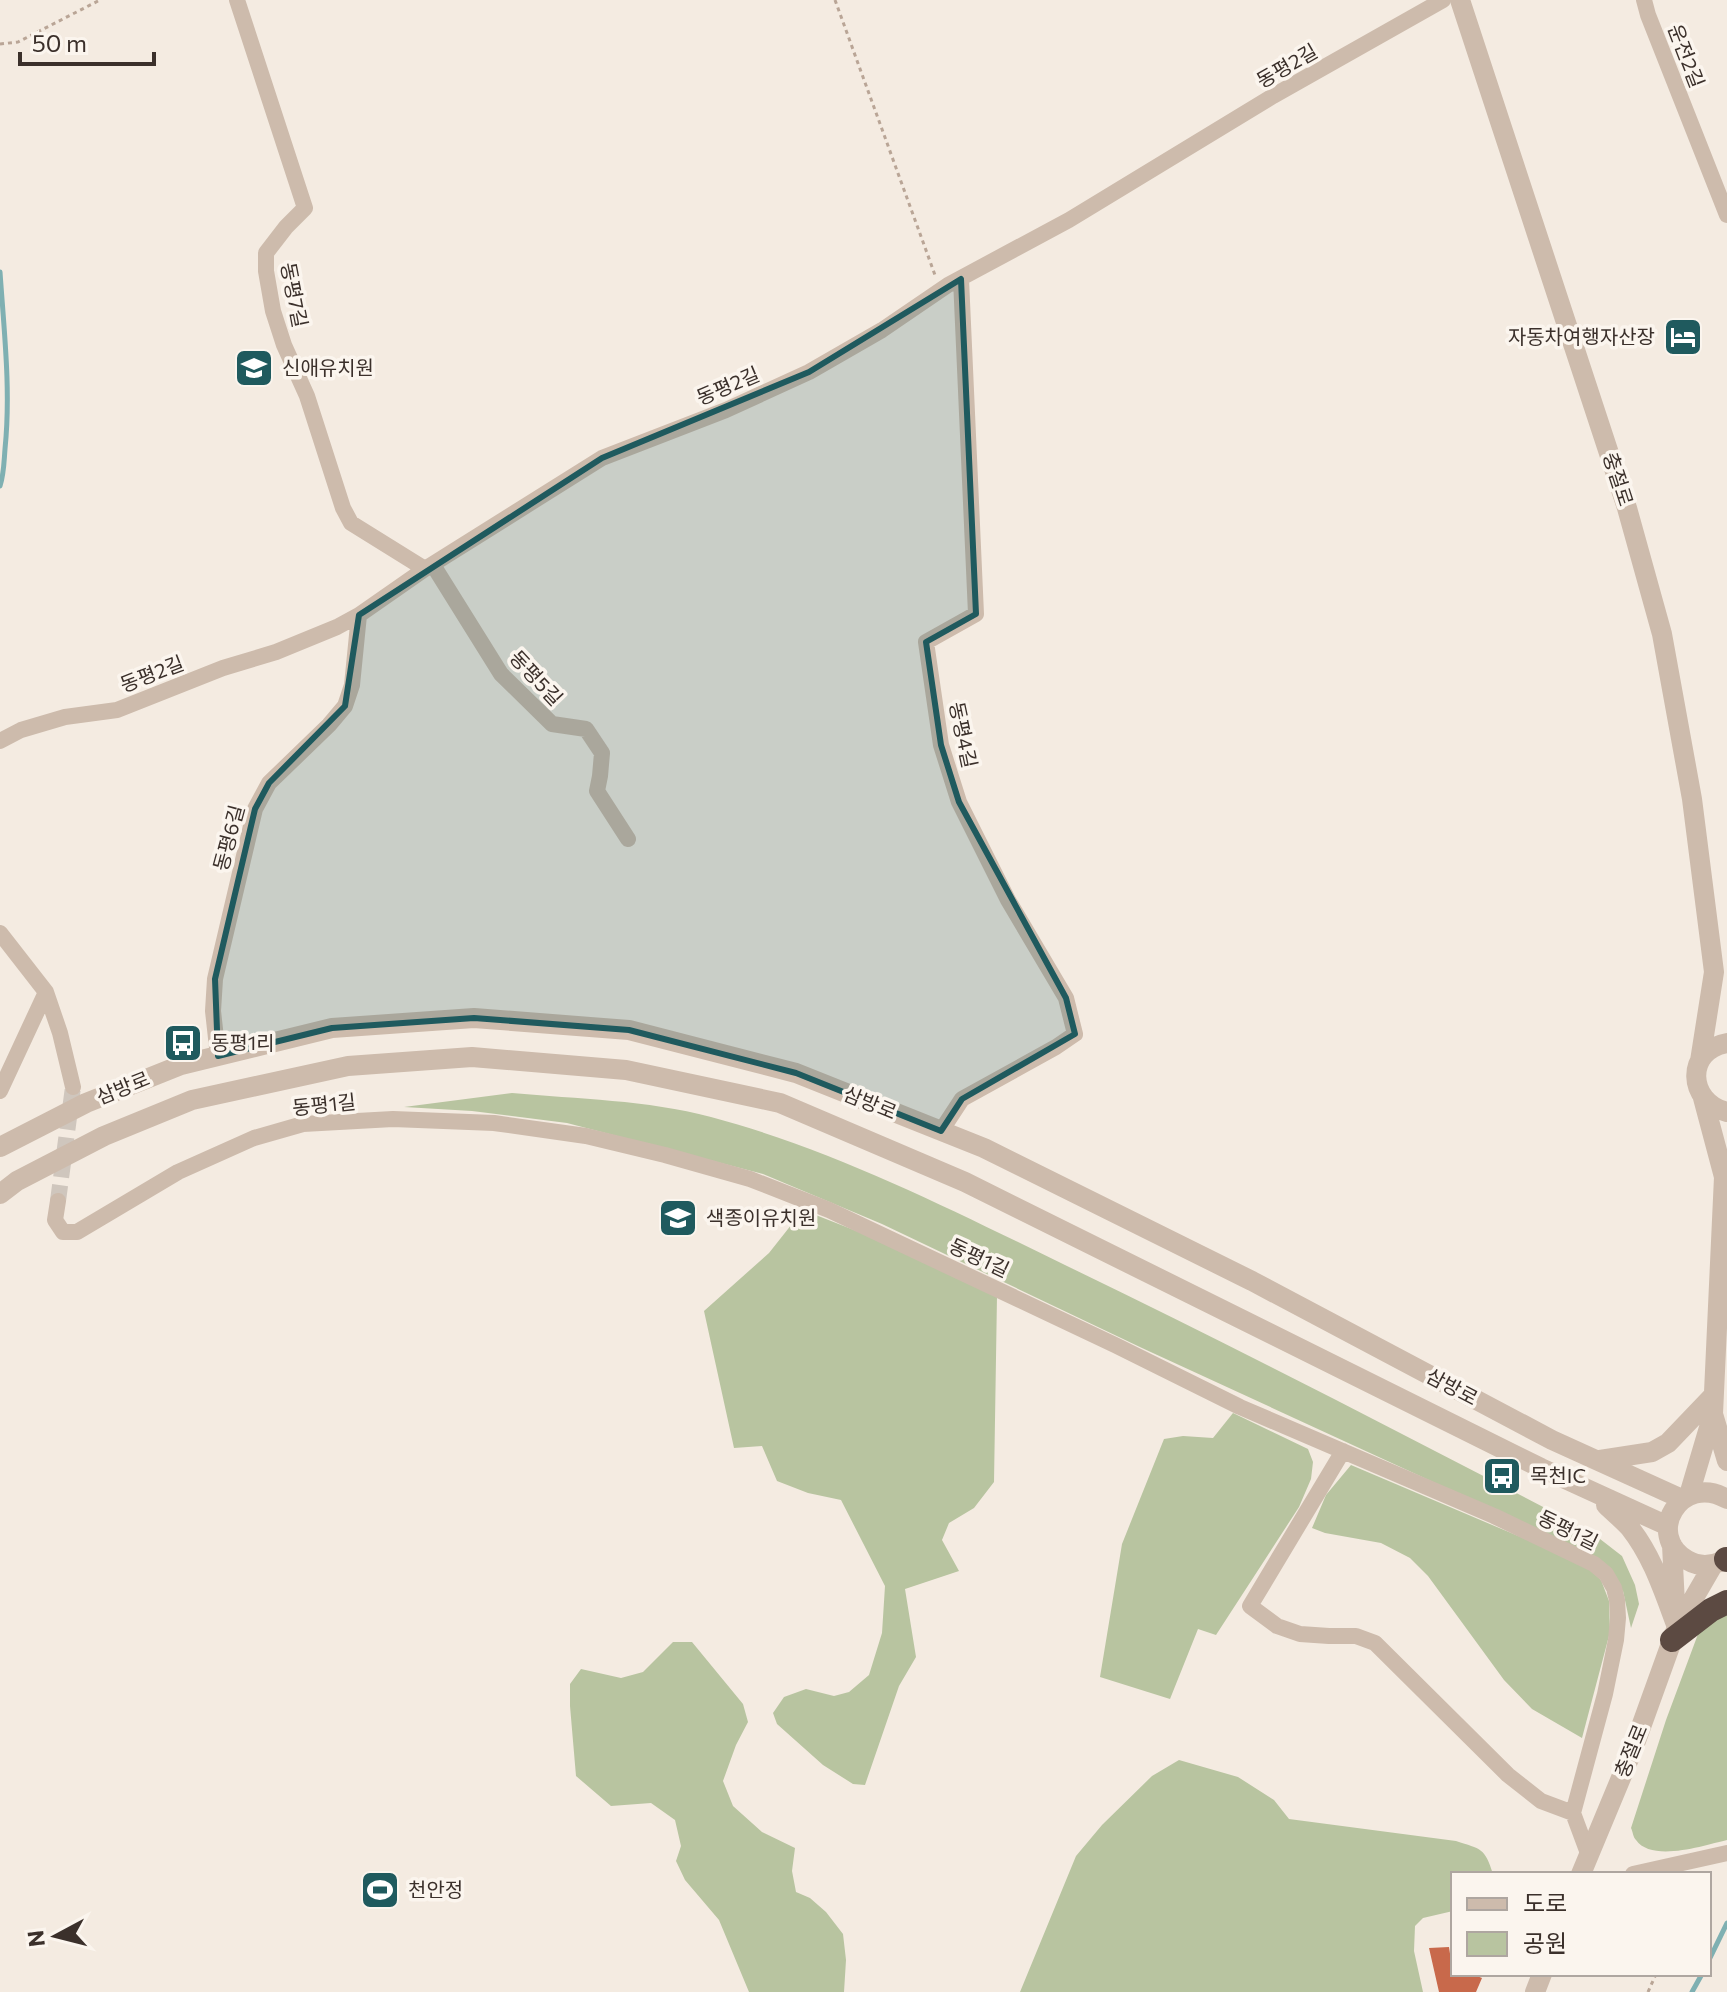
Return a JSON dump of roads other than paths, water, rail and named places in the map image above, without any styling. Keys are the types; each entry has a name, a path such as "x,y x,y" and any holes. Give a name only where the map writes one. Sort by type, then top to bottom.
{"highway":[{"path":"1674,1634 1727,1602"}],"street":[{"name":"동평7길","path":"237,0 305,208 266,253 273,311 284,345 307,396 343,508 351,523 429,567"},
{"name":"동평2길","path":"0,741 21,730 65,717 117,710 337,627 602,458 726,410 809,372 882,330 940,290 1069,220 1273,96 1443,0"},
{"name":"충절로","path":"1460,0 1627,508 1662,634 1692,799 1714,972 1696,1070 1698,1089 1703,1098"},
{"name":"운전2길","path":"1644,0 1727,215"},
{"name":"동평4길","path":"941,1131 962,1099 1075,1034 1066,998 1008,900 959,802 941,745 926,642 976,614 961,279"},
{"name":"동평5길","path":"429,567 501,674 552,724 586,729 602,753 597,791 628,839"},
{"name":"동평6길","path":"218,1056 213,1011 215,979 255,809 269,783 345,706 352,685 359,615"},
{"path":"0,933 46,992 73,1087"},
{"name":"충절로","path":"1714,972 1727,995"},
{"path":"0,1091 46,992"},
{"name":"삼방로","path":"0,1147 86,1103 181,1065 332,1028 474,1018 629,1030 796,1073 984,1148 1252,1281 1552,1440 1686,1497 1708,1491 1727,1499"},
{"path":"1700,1061 1712,1047 1727,1043"},
{"name":"삼방로","path":"0,1194 17,1181 104,1136 192,1100 348,1066 472,1057 626,1070 780,1103 965,1182 1595,1494 1670,1535 1685,1559 1703,1565 1723,1560"},
{"path":"1703,1098 1717,1110 1727,1112"},
{"path":"1670,1535 1672,1511 1686,1497 1713,1405 1726,1173 1703,1098"},
{"name":"동평1길","path":"58,1201 55,1220 63,1232 77,1232 178,1172 254,1138 303,1124 393,1119 494,1123 586,1136 750,1179 829,1210 1240,1407 1494,1516 1594,1564 1606,1574 1614,1588 1617,1600 1616,1640 1573,1813"},
{"path":"1600,1461 1652,1452 1668,1443 1713,1405"},
{"path":"1713,1405 1727,1461"},
{"path":"1343,1451 1250,1606 1277,1626 1300,1634 1356,1636 1375,1643 1508,1775 1541,1801 1573,1813 1585,1865"},
{"path":"1595,1494 1629,1527 1646,1553 1660,1580 1674,1634"},
{"name":"충절로","path":"1670,1535 1674,1634"},
{"name":"충절로","path":"1585,1865 1633,1749 1674,1634 1723,1560"},
{"path":"1642,1872 1727,1853"}],"waterway":[{"path":"0,272 7,405 4,468 0,486"},
{"path":"1711,1956 1727,1923"},
{"path":"1692,1992 1701,1976"}],"tunnel":[{"path":"58,1201 73,1087"}],"place":[{"name":"자동차여행자산장","path":"1683,337"},
{"name":"신애유치원","path":"254,368"},
{"name":"동평1리","path":"183,1043"},
{"name":"색종이유치원","path":"678,1218"},
{"name":"목천IC","path":"1502,1476"},
{"name":"천안정","path":"380,1890"}]}
